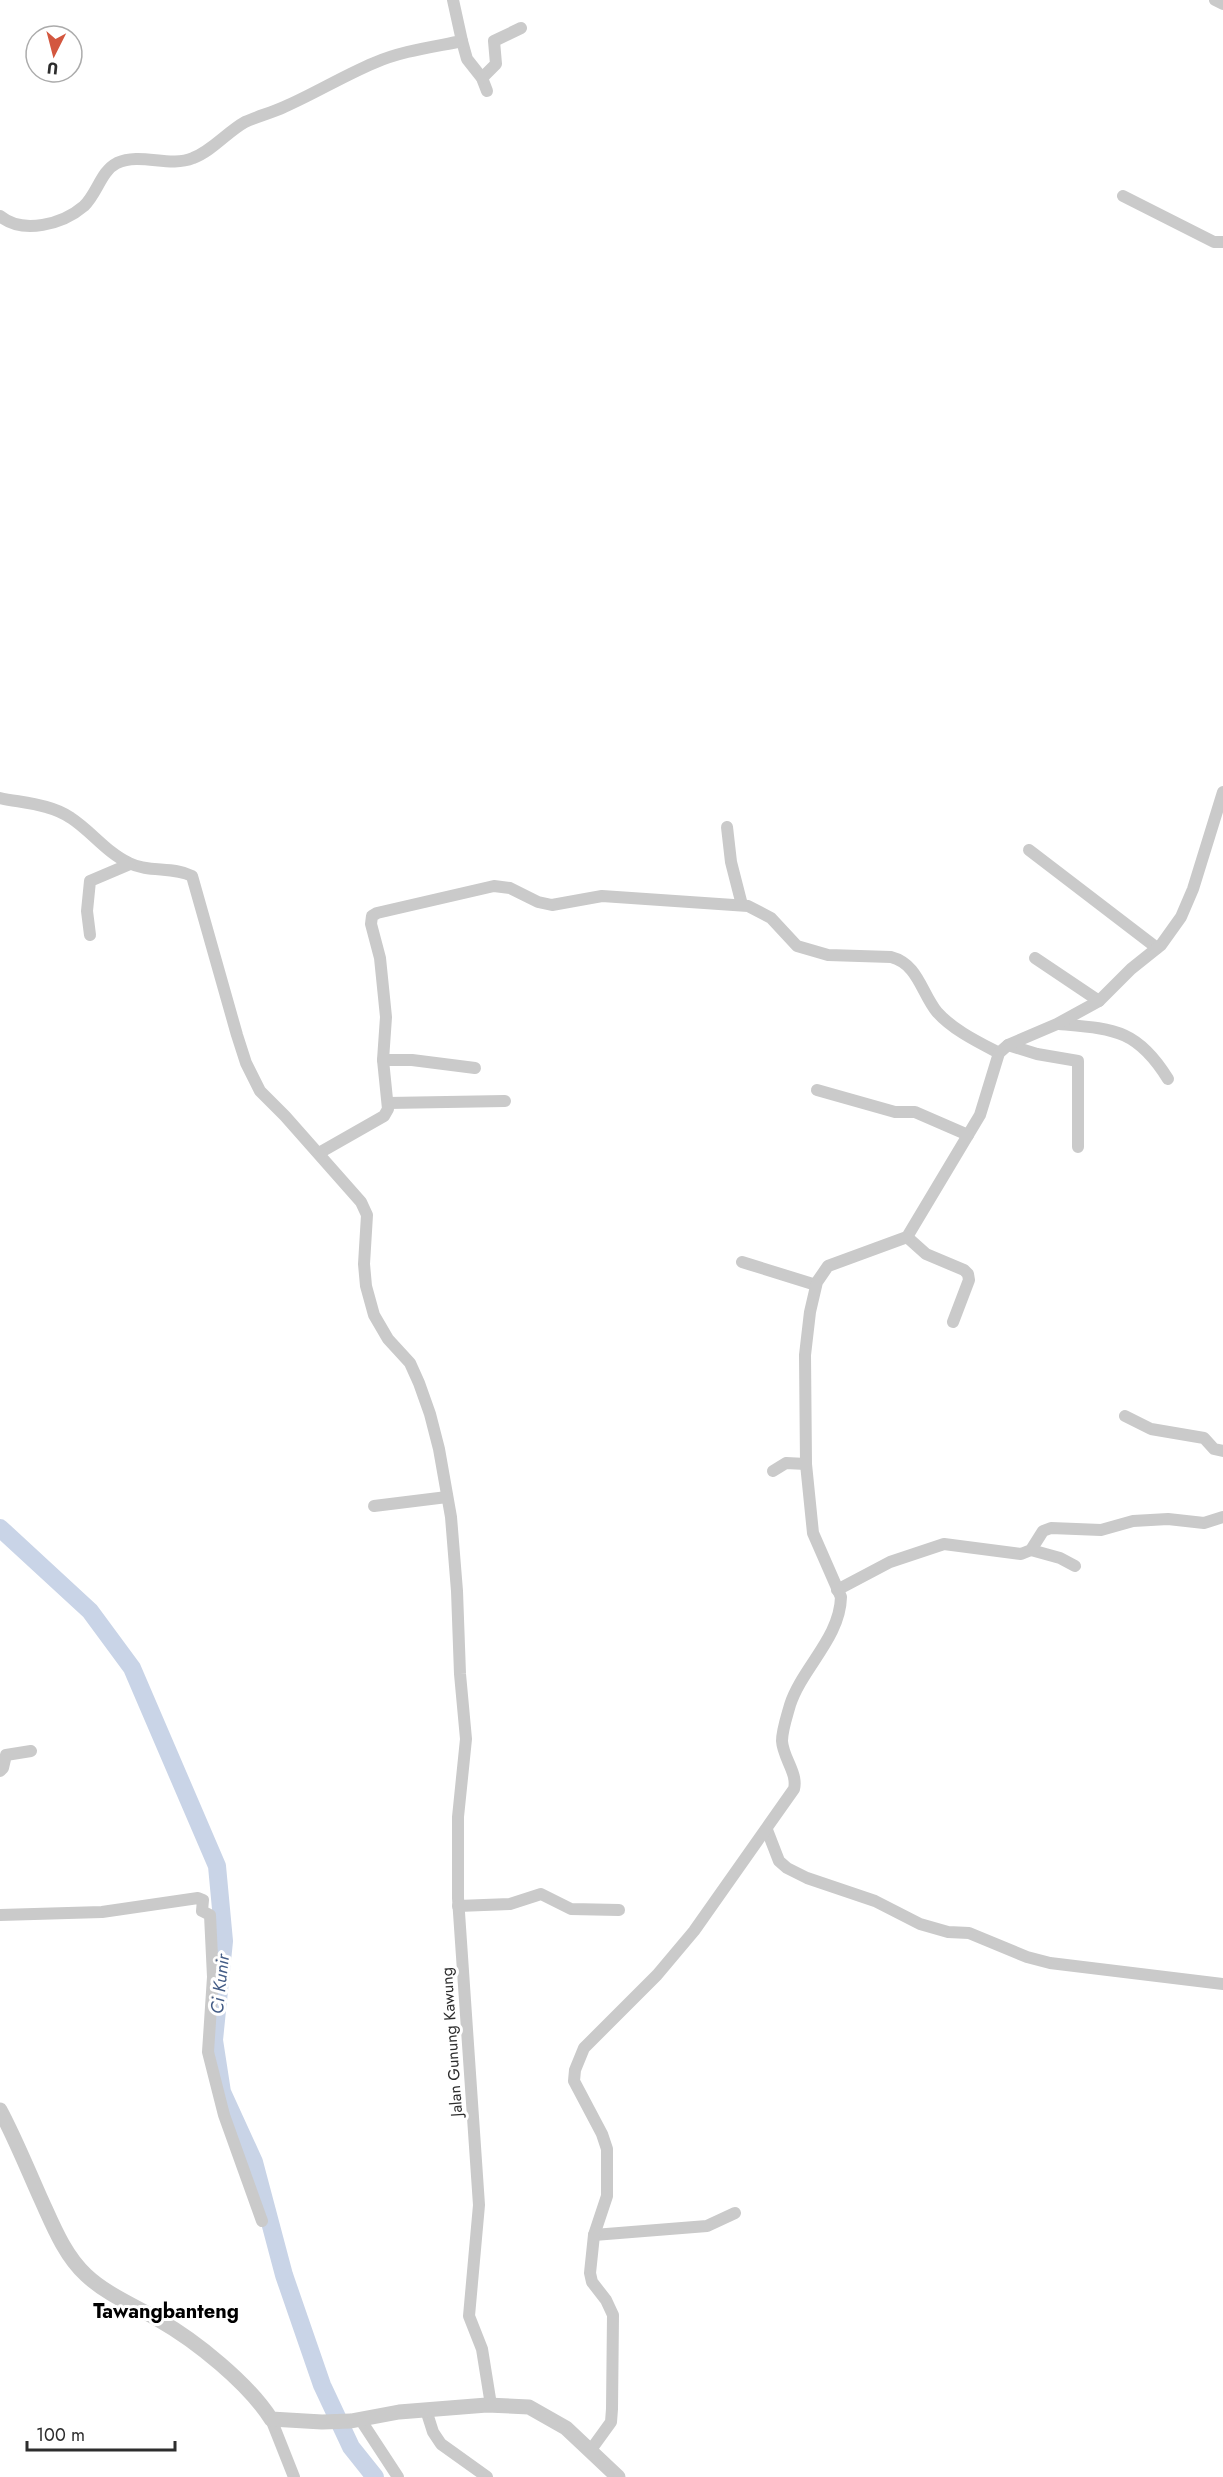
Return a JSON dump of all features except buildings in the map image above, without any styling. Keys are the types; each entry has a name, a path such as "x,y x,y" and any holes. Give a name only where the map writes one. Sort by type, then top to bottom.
{"street":[{"path":"453,0 467,59 482,78 488,91"},
{"path":"1215,0 1223,4"},
{"path":"482,78 496,64 494,41 521,28"},
{"path":"0,216 6,221 22,225 36,226 56,222 85,205 107,170 116,164 126,160 177,162 191,159 245,122 282,108 373,63 462,41"},
{"path":"1123,196 1214,242 1223,242"},
{"path":"590,2451 611,2422 614,2315 592,2282 590,2273 594,2235 607,2196 607,2149 605,2140 574,2081 575,2070 584,2048 657,1975 694,1931 795,1789 795,1778 787,1761 782,1741 784,1729 797,1689 835,1623 841,1606 837,1590 813,1533 806,1464 805,1355 816,1285 828,1266 907,1236 968,1135 986,1100 990,1077 1003,1049 1099,1001 1131,969 1158,948 1181,917 1190,896 1221,811 1223,792"},
{"path":"0,798 41,806 64,814 119,858 130,864"},
{"path":"728,827 731,862 742,905"},
{"path":"1029,850 1158,948"},
{"path":"90,935 87,910 90,881 130,864"},
{"name":"Jalan Gunung Kawung","path":"130,864 192,876 246,1064 260,1091 362,1202 367,1215 364,1264 366,1286 374,1315 388,1339 410,1363 430,1414 447,1497 458,1591 460,1674 466,1739 458,1817 458,1906 479,2205 469,2316 482,2349 491,2405"},
{"path":"319,1154 384,1116 387,1112 383,1060 386,1017 380,958 371,922 375,914 494,886 510,888 538,902 552,905 602,896 742,905 760,911 771,918 797,946 828,955 900,959 908,965 938,1012 959,1030 1003,1049 1078,1061 1078,1147"},
{"path":"1035,958 1099,1001"},
{"path":"1057,1024 1101,1028 1128,1036 1152,1055 1168,1079"},
{"path":"383,1060 412,1060 475,1068"},
{"path":"817,1090 895,1112 915,1112 968,1135"},
{"path":"388,1103 505,1101"},
{"path":"907,1236 926,1254 964,1270 968,1274 969,1280 953,1322"},
{"path":"742,1262 816,1285"},
{"path":"1125,1416 1151,1430 1204,1438 1214,1449 1223,1450"},
{"path":"773,1471 786,1463 806,1464"},
{"path":"374,1506 447,1497"},
{"path":"1031,1550 1043,1531 1051,1528 1101,1530 1133,1521 1168,1519 1204,1523 1223,1517"},
{"path":"837,1590 890,1562 944,1544 1017,1554 1031,1550 1060,1558 1075,1566"},
{"path":"0,1771 6,1755 30,1751"},
{"path":"767,1830 779,1861 787,1868 807,1878 875,1901 936,1930 969,1933 1027,1957 1050,1963 1223,1984"},
{"path":"458,1906 510,1904 541,1894 571,1909 619,1910"},
{"path":"0,1915 84,1914 198,1898 203,1900 202,1911 210,1915 212,1939 213,1977 208,2039 209,2058 224,2115 262,2220"},
{"path":"0,2110 53,2224 72,2259 84,2274 96,2284 163,2322 246,2386 271,2419 294,2477"},
{"path":"594,2235 707,2226 735,2213"},
{"path":"271,2419 322,2422 491,2405 529,2407 566,2428 618,2477"},
{"path":"426,2410 433,2432 441,2444 487,2477"},
{"path":"355,2420 398,2477"}],"waterway":[{"name":"Ci Kunir","path":"0,1528 90,1611 132,1668 217,1866 224,1941 214,2040 222,2092 254,2162 284,2275 322,2385 351,2447 375,2477"}],"district":[{"name":"Tawangbanteng","path":"166,2311"}]}
